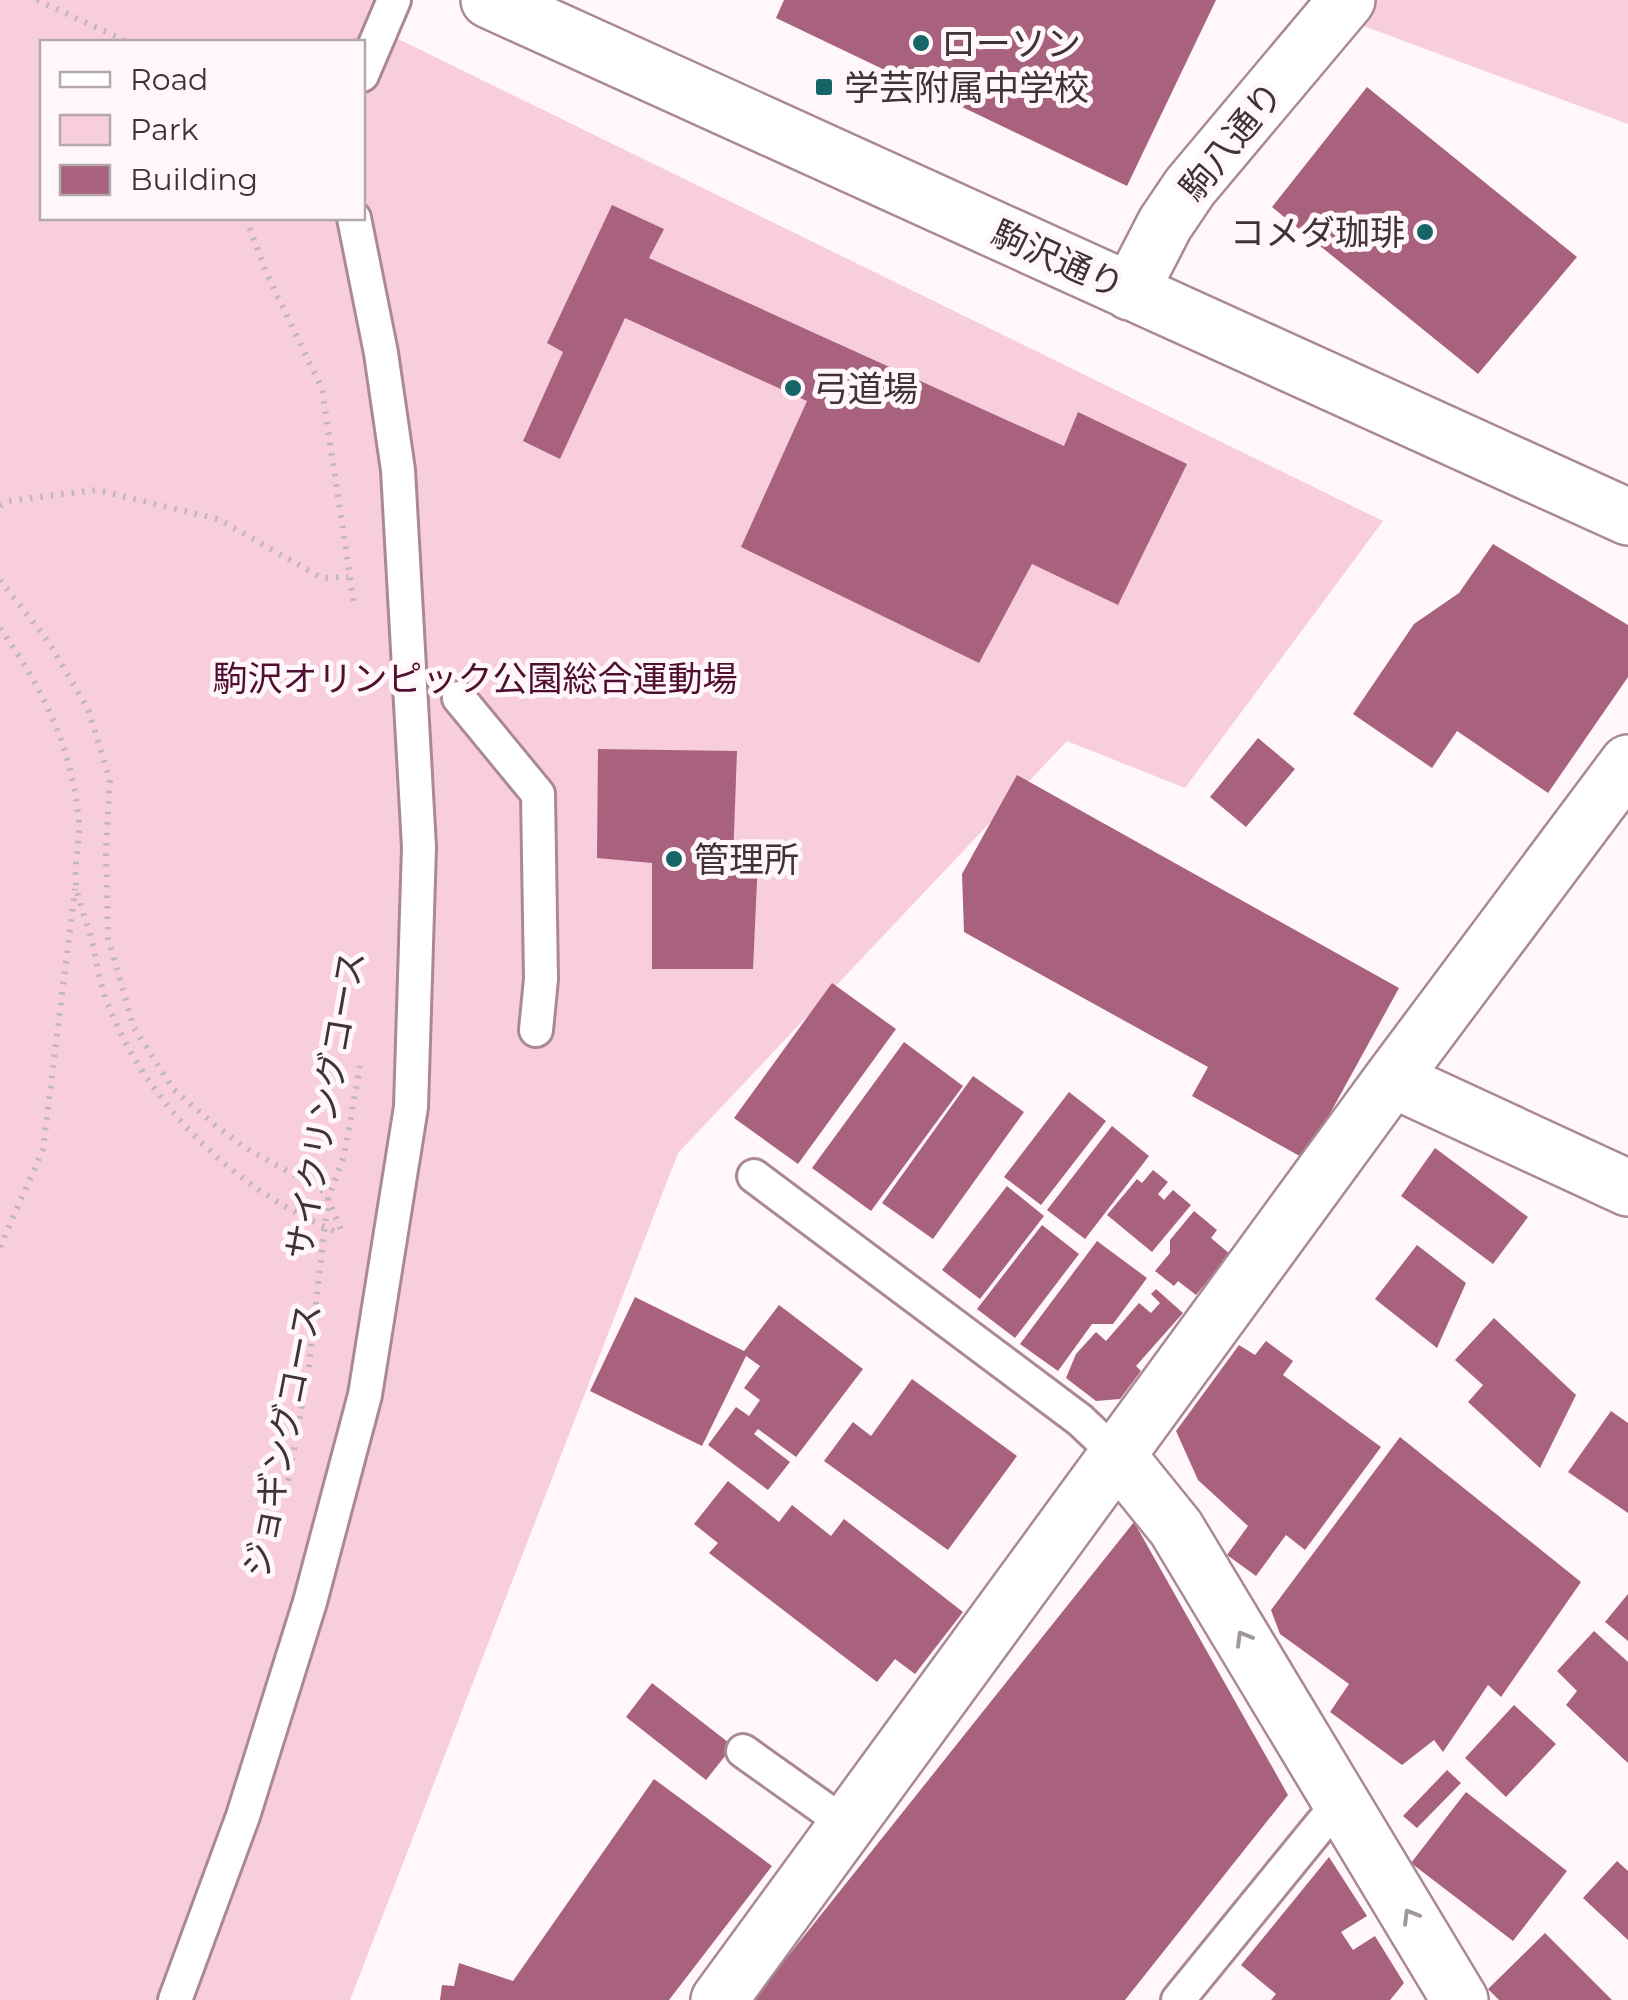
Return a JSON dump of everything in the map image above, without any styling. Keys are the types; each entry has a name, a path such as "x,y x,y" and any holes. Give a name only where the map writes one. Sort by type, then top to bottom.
{"street":[{"name":"駒沢通り","path":"490,0 1628,517"},
{"name":"駒八通り","path":"1130,292 1165,224 1190,187 1347,0"},
{"path":"719,2000 1628,762"},
{"path":"1392,1080 1628,1188"},
{"path":"1117,1455 1176,1528 1460,2000"}],"lane":[{"path":"365,68 394,0"},
{"path":"176,2000 243,1816 310,1602 365,1396 410,1107 419,847 404,570 392,430 367,273 354,220"},
{"path":"458,698 538,794 542,979 536,1030"},
{"path":"754,1176 1080,1420 1117,1455"},
{"path":"742,1752 847,1825"},
{"path":"1178,2000 1341,1800"}],"path":[{"path":"36,0 124,40"},
{"path":"247,220 266,272 322,389 356,612"},
{"path":"0,506 8,500 96,490 218,519 322,578 404,570"},
{"path":"0,580 48,641 88,708 110,780 106,851 108,938 134,1028 174,1090 244,1146 325,1192 342,1234"},
{"path":"0,628 34,678 58,728 71,769 79,825 76,884 43,1148 0,1247"},
{"path":"76,884 108,1006 150,1086 199,1144 284,1205 326,1228 390,1250"},
{"name":"サイクリングコース","path":"282,1510 308,1374 328,1199 344,1156 362,1058"}],"green space":[{"name":"駒沢オリンピック公園総合運動場","path":"0,0 378,0 386,33 1383,521 1185,788 1067,741 678,1153 350,2000 0,2000"},
{"path":"1347,0 1628,0 1628,124 1334,15"}],"building":[{"path":"784,0 1216,0 1127,186 776,18"},
{"name":"コメダ珈琲","path":"1367,87 1577,257 1478,374 1272,207"},
{"name":"弓道場","path":"612,205 664,229 649,258 1064,446 1078,412 1187,464 1118,605 1032,564 979,663 741,547 807,401 625,318 560,459 523,441 563,352 547,343"},
{"path":"1493,544 1628,625 1628,677 1548,793 1457,731 1432,768 1353,714 1414,624 1459,593"},
{"path":"1258,738 1295,769 1246,827 1210,797"},
{"name":"管理所","path":"598,749 737,751 733,860 758,859 753,969 652,969 652,863 597,858"},
{"path":"1017,775 1399,988 1305,1159 1192,1096 1208,1067 964,932 962,874"},
{"path":"832,983 896,1029 798,1164 734,1118"},
{"path":"904,1042 963,1086 871,1211 812,1168"},
{"path":"973,1076 1024,1112 933,1239 882,1203"},
{"path":"1069,1092 1106,1121 1041,1205 1004,1177"},
{"path":"1112,1126 1149,1156 1085,1239 1047,1210"},
{"path":"1435,1148 1528,1217 1493,1264 1401,1196"},
{"path":"1153,1170 1168,1182 1158,1194 1164,1200 1173,1190 1191,1205 1152,1252 1107,1215 1137,1179 1142,1183"},
{"path":"1007,1186 1044,1216 980,1299 942,1270"},
{"path":"1194,1211 1217,1230 1211,1238 1230,1254 1196,1295 1178,1281 1174,1286 1155,1271 1170,1253 1170,1240"},
{"path":"1042,1225 1079,1254 1015,1338 977,1309"},
{"path":"1097,1241 1147,1278 1113,1324 1092,1324 1058,1371 1020,1344"},
{"path":"1417,1245 1466,1283 1437,1348 1375,1299"},
{"path":"1156,1289 1183,1313 1136,1366 1141,1371 1120,1399 1096,1401 1066,1378 1076,1354 1096,1332 1106,1341 1139,1303 1151,1313 1160,1303 1151,1294"},
{"path":"635,1297 744,1351 779,1305 863,1369 796,1457 758,1429 754,1434 790,1462 768,1490 708,1445 736,1407 749,1416 760,1400 744,1388 760,1366 746,1356 702,1446 590,1391"},
{"path":"1494,1318 1576,1395 1540,1468 1468,1402 1483,1385 1455,1360"},
{"path":"1266,1341 1293,1361 1283,1375 1381,1447 1305,1550 1286,1535 1256,1576 1227,1555 1248,1526 1198,1480 1176,1431 1239,1345 1255,1355"},
{"path":"912,1379 1017,1456 948,1550 824,1461 853,1422 871,1436"},
{"path":"1611,1411 1628,1423 1628,1513 1568,1472"},
{"path":"1400,1437 1581,1582 1501,1697 1488,1685 1443,1752 1434,1740 1402,1765 1330,1712 1349,1684 1280,1634 1271,1610"},
{"path":"728,1481 779,1522 792,1505 831,1536 844,1519 963,1612 915,1674 895,1659 877,1682 709,1553 718,1543 694,1524"},
{"path":"1134,1522 1288,1795 1125,2000 753,2000"},
{"path":"1628,1594 1628,1641 1605,1622"},
{"path":"1594,1631 1628,1662 1628,1763 1566,1705 1577,1691 1557,1671"},
{"path":"652,1683 733,1746 706,1780 626,1717"},
{"path":"1514,1705 1556,1744 1506,1797 1465,1758"},
{"path":"1447,1770 1461,1783 1417,1828 1403,1816"},
{"path":"654,1779 772,1866 669,2000 440,2000 442,1985 454,1986 459,1963 513,1981"},
{"path":"1466,1792 1567,1871 1513,1941 1411,1863"},
{"path":"1329,1857 1367,1916 1341,1932 1353,1950 1375,1936 1404,1983 1390,2000 1271,2000 1276,1994 1241,1965"},
{"path":"1617,1861 1628,1871 1628,1940 1583,1898"},
{"path":"1545,1933 1612,2000 1499,2000 1488,1989"}],"place":[{"name":"ローソン","path":"921,43"},
{"name":"学芸附属中学校","path":"824,87"},
{"name":"コメダ珈琲","path":"1425,232"},
{"name":"弓道場","path":"793,388"},
{"name":"管理所","path":"674,859"}]}
